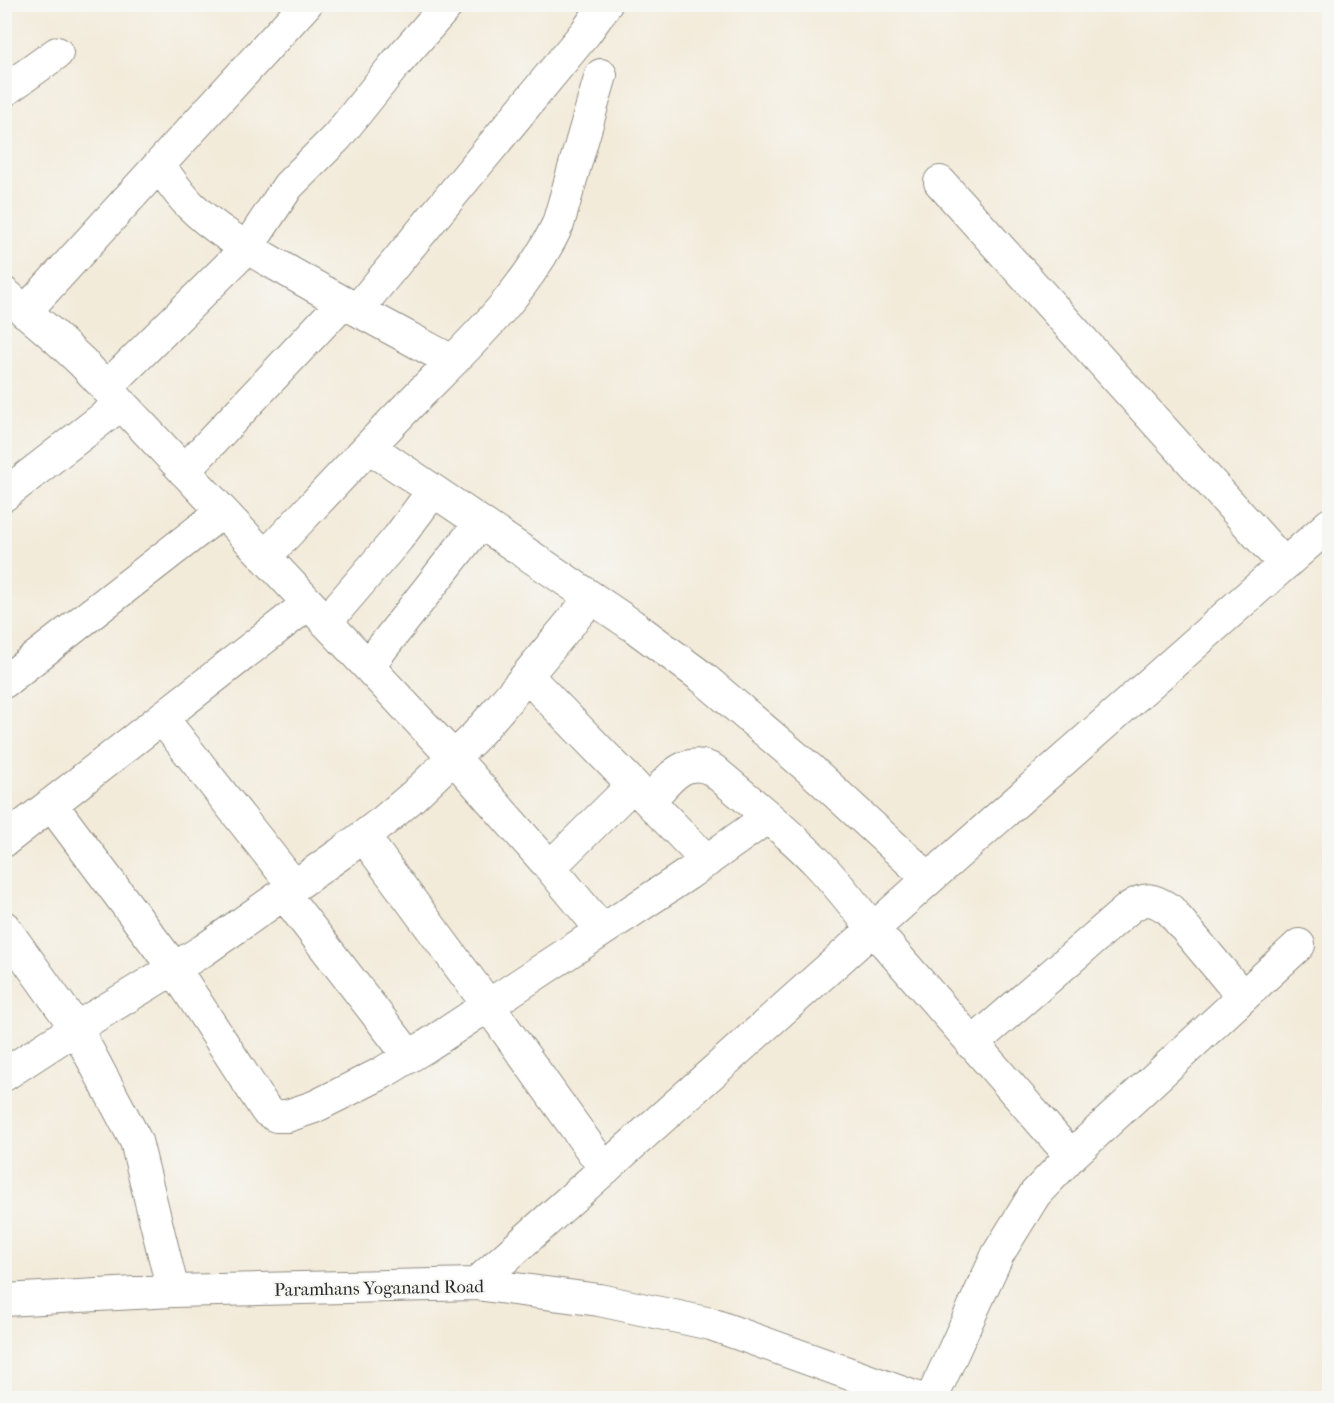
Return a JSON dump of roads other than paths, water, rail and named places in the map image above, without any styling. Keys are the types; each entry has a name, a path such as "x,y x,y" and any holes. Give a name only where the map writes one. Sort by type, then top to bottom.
{"street":[{"path":"306,4 159,165 15,303 82,362 368,666 454,758 602,930"},
{"path":"4,495 114,396 247,248 288,186 337,137 393,67 448,4"},
{"path":"184,471 349,306 586,32 606,4"},
{"path":"4,91 57,53"},
{"path":"264,557 473,340 532,270 549,243 565,204 600,75"},
{"path":"159,165 188,204 247,248 452,361"},
{"path":"940,182 1284,564"},
{"path":"369,447 632,625 702,678 810,770 929,879"},
{"path":"4,841 162,718 317,613 398,538 432,491"},
{"path":"4,682 222,512"},
{"path":"368,666 480,523"},
{"path":"476,1284 1329,524"},
{"path":"4,1075 204,950 364,837 454,758 500,708 591,598"},
{"path":"527,676 707,861"},
{"path":"162,718 409,1056"},
{"path":"550,867 641,793 686,766 694,764 713,770 785,831 842,890 972,1044 1071,1156"},
{"path":"51,804 174,968 257,1098 266,1110 276,1116 287,1116 314,1107 382,1073 707,861 768,817"},
{"path":"364,837 605,1169"},
{"path":"972,1044 1138,902 1150,900 1170,910 1243,997"},
{"path":"5,930 76,1028 136,1141 173,1291"},
{"path":"932,1398 998,1254 1035,1194 1071,1156 1299,945"},
{"name":"Paramhans Yoganand Road","path":"4,1300 173,1291 476,1284 599,1300 711,1324 916,1398"}]}
